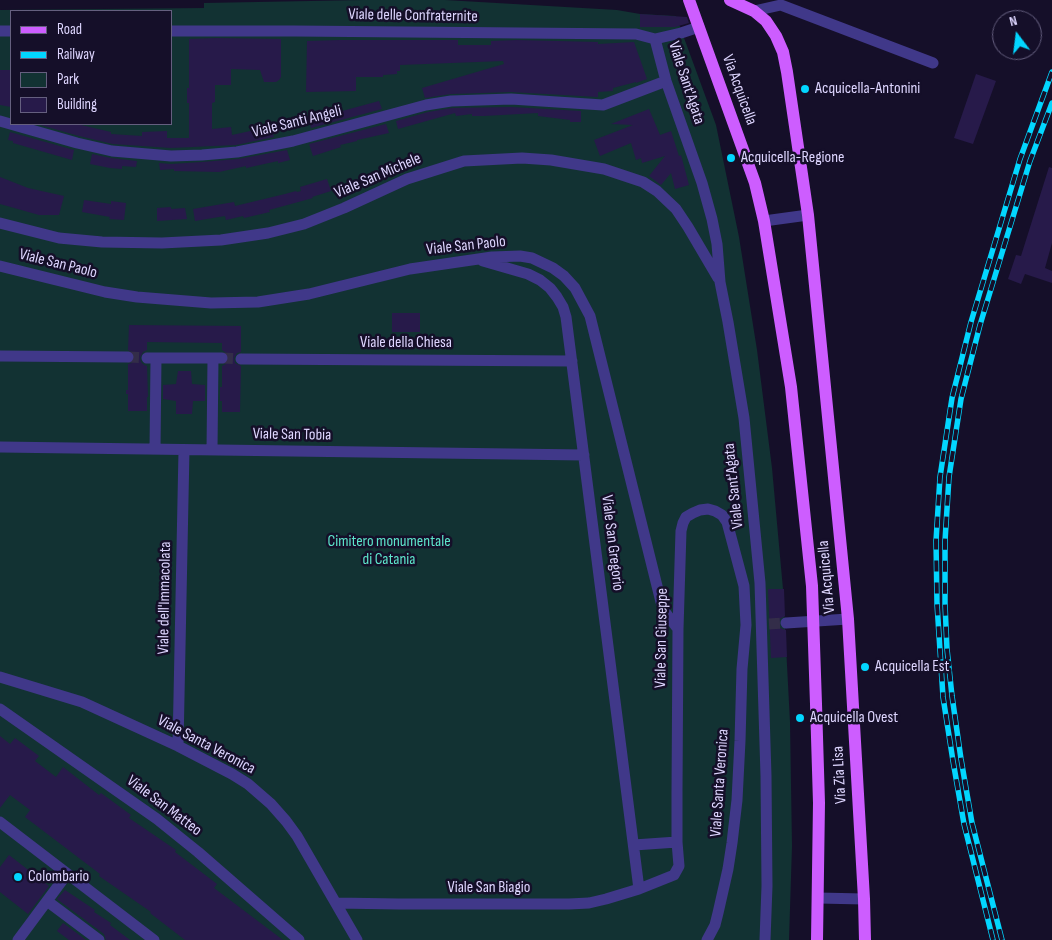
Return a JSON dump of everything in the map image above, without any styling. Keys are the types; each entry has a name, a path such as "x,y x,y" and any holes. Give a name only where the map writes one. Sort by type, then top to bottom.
{"main road":[{"name":"Via Acquicella","path":"689,0 755,183 764,221 791,387 812,586 812,622"},
{"name":"Via Acquicella","path":"730,0 754,11 766,21 776,36 783,52 787,72 808,215 848,619"},
{"name":"Via Zia Lisa","path":"848,619 865,940"},
{"name":"Via Zia Lisa","path":"812,622 819,803 817,940"}],"street":[{"path":"754,11 781,5 933,62"},
{"path":"655,39 699,27"},
{"name":"Viale delle Confraternite","path":"172,31 636,34 655,39"},
{"name":"Viale Sant'Agata","path":"655,39 666,81 702,182 712,219 717,244 720,282 744,418 765,624 767,886 765,940"},
{"name":"Viale Santi Angeli","path":"14,125 77,143 112,150 171,156 202,155 237,152 293,141 426,105 451,101 511,98 603,105 666,81"},
{"name":"Viale San Michele","path":"0,223 59,238 102,242 162,243 221,240 304,224 407,179 464,161 522,158 551,160 604,169 643,182 657,192 676,210 688,227 720,282"},
{"path":"764,221 808,215"},
{"name":"Viale San Paolo","path":"0,266 105,292 137,297 234,303 258,302 309,294 410,269 473,259 520,256 542,262 564,276 575,288 590,316 661,602 664,612 678,629"},
{"name":"Viale San Gregorio","path":"473,259 508,267 540,280 550,288 563,307 566,317 639,889"},
{"path":"0,356 128,357"},
{"path":"155,449 152,358 218,358 212,450"},
{"name":"Viale della Chiesa","path":"241,359 572,361"},
{"name":"Viale San Tobia","path":"0,447 584,455"},
{"name":"Viale dell'Immacolata","path":"178,746 184,450"},
{"name":"Viale San Giuseppe","path":"639,889 674,875 679,866 677,842 678,629 681,531 686,517 693,513 708,509 722,515 728,522 744,586 746,625"},
{"name":"Via Acquicella","path":"812,622 848,619"},
{"path":"786,623 812,622"},
{"path":"746,625 765,624"},
{"name":"Viale Santa Veronica","path":"707,940 715,925 732,843 737,800 742,669 746,625"},
{"name":"Viale Santa Veronica","path":"0,676 82,702 178,746 248,784 271,804 297,836 357,940"},
{"name":"Viale San Matteo","path":"0,709 157,819 299,940"},
{"path":"0,822 154,940"},
{"path":"634,845 677,842"},
{"path":"18,940 68,874"},
{"name":"Viale San Biagio","path":"336,903 569,904 606,900 639,889"},
{"path":"818,898 864,899"},
{"path":"47,901 99,940"}],"green space":[{"name":"Cimitero monumentale di Catania","path":"445,0 617,10 640,14 676,16 716,125 739,237 757,350 772,468 783,589 790,722 792,846 789,940 0,940 0,10 204,8 204,3"}],"building":[{"path":"640,14 687,17 689,23 675,27 640,27"},
{"path":"189,39 281,39 281,77 279,80 276,82 264,82 260,70 231,69 231,85 215,85 215,102 212,103 212,129 231,127 232,135 255,130 255,132 271,127 274,137 236,145 171,148 113,144 40,125 81,125 111,132 111,134 142,136 142,132 167,131 167,138 189,138 187,88 189,88"},
{"path":"458,40 458,45 491,45 491,41 517,40 598,42 598,44 634,42 647,79 613,88 613,91 598,92 598,97 511,92 451,94 425,98 422,88 504,64 503,61 400,65 400,71 397,71 397,74 383,75 383,77 356,77 356,91 306,92 307,41"},
{"path":"0,70 10,70 10,107 0,105"},
{"path":"976,74 996,81 973,144 954,138"},
{"path":"379,101 382,109 311,128 309,120"},
{"path":"511,107 581,111 581,122 570,122 570,120 538,116 538,113 456,116 455,113 398,129 396,121 428,112 452,108"},
{"path":"649,109 660,135 671,131 679,156 681,155 689,185 675,189 671,173 661,185 649,176 665,156 642,163 641,158 636,160 631,143 600,156 594,140 633,125 611,124"},
{"path":"386,124 389,133 340,145 341,147 313,156 309,144"},
{"path":"10,132 74,150 72,160 13,143 13,141 8,140"},
{"path":"287,150 290,160 219,172 160,170 159,163 171,164 238,159"},
{"path":"92,154 137,161 136,167 122,166 122,169 90,164"},
{"path":"1049,167 1052,168 1052,243 1045,268 1052,271 1052,283 1025,274 1021,284 1008,279 1016,255 1021,256"},
{"path":"0,177 28,188 64,196 59,215 39,215 0,204"},
{"path":"327,179 331,191 269,210 270,212 244,218 243,216 226,220 225,216 195,221 193,209 234,202 235,206 301,191 300,187"},
{"path":"84,200 111,204 111,201 126,203 124,220 109,219 110,217 82,212"},
{"path":"171,207 171,209 185,208 187,219 157,221 157,208"},
{"path":"392,313 420,313 420,332 392,332"},
{"path":"129,325 241,326 241,352 237,353 234,358 235,363 241,366 240,412 222,412 220,387 222,387 222,366 226,364 229,358 228,354 222,350 222,343 147,342 147,350 143,352 140,358 141,362 147,366 147,411 128,411 128,394 126,394 126,390 128,390 128,364 132,363 135,358 134,353 128,350"},
{"path":"178,371 191,371 192,384 205,385 205,401 193,401 192,414 176,414 176,401 163,399 163,385 176,384"},
{"path":"768,589 784,589 785,616 780,619 779,623 780,628 786,630 787,657 771,658"},
{"path":"0,736 10,744 15,738 39,756 35,761 56,777 63,767 99,795 101,793 131,815 129,818 176,850 175,852 217,884 214,888 283,940 185,940 151,912 99,876 100,874 25,817 30,810 10,795 0,808"},
{"name":"Colombario","path":"9,855 49,886 28,914 0,892 0,867"},
{"path":"65,890 95,910 94,912 111,923 110,925 130,940 106,940 104,934 57,899"},
{"path":"63,923 86,940 69,940 57,931"}],"tunnel":[{"path":"128,357 147,358"},
{"path":"222,358 241,359"},
{"path":"769,624 786,623"}],"railway":[{"path":"993,940 964,824 943,697 937,604 936,541 940,477 952,398 971,322 1020,159 1052,72"},
{"path":"1002,940 972,823 961,759 947,649 945,541 949,477 961,399 980,325 1030,161 1052,103"}],"place":[{"name":"Acquicella-Antonini","path":"805,89"},
{"name":"Acquicella-Regione","path":"731,158"},
{"name":"Acquicella Est","path":"865,667"},
{"name":"Acquicella Ovest","path":"800,718"},
{"name":"Colombario","path":"18,877"}]}
